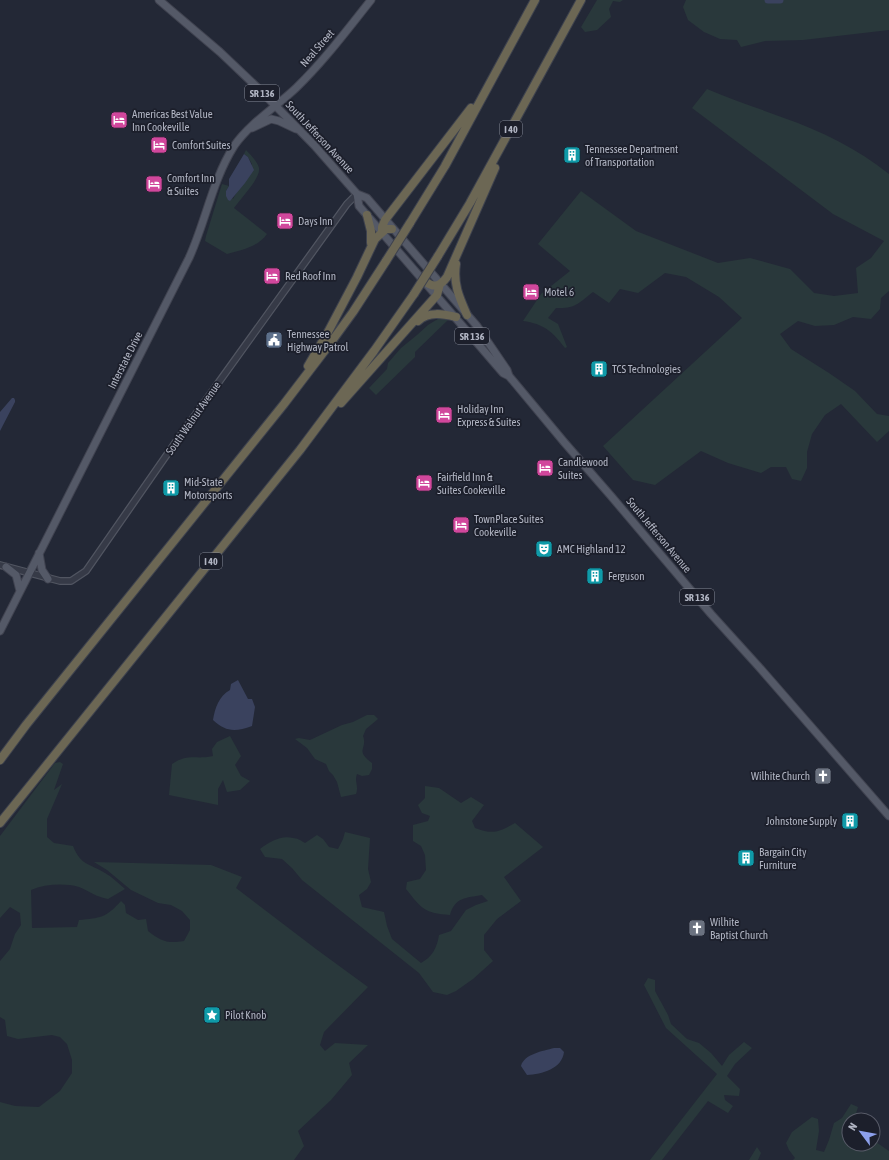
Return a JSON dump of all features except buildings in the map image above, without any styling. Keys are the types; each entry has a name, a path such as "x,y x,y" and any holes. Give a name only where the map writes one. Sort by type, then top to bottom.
{"highway":[{"path":"0,760 26,725 284,404 353,312 445,166 536,0"},
{"name":"I 40","path":"0,823 300,450 374,351 414,294 470,204 581,0"},
{"path":"382,232 382,227 385,220 463,120 493,78"},
{"path":"300,450 437,295 440,284 449,273 522,110"},
{"path":"367,215 371,230 371,248"},
{"path":"284,404 328,332 376,237 386,229 392,229"},
{"path":"462,245 454,273 457,294 467,315"},
{"path":"426,282 433,286 440,284"},
{"path":"407,330 421,318 431,314 439,313 456,317"}],"main road":[{"name":"South Jefferson Avenue","path":"159,0 203,37 276,106 330,162 357,194 367,198 483,334 507,370 509,376 564,442 711,614 889,816"},
{"name":"Neal Street","path":"276,106 316,67 371,0"},
{"name":"Interstate Drive","path":"0,631 189,258 199,235 214,185 224,162 248,130 276,106"},
{"path":"248,130 271,119 299,130"},
{"name":"South Jefferson Avenue","path":"357,194 359,206 503,373 509,376"},
{"path":"39,553 42,570 48,579"},
{"path":"3,566 16,575 20,591"}],"street":[{"name":"South Walnut Avenue","path":"3,566 60,581 71,580 86,571 186,428 347,204 357,194"}],"shaded area":[{"path":"597,0 623,0 620,2 613,1 609,9 611,17 597,30 585,32 581,27"},
{"path":"686,0 889,0 889,30 803,40 765,41 741,47 737,40 720,39 704,32 688,20 683,7"},
{"path":"707,89 798,123 825,135 852,149 889,174 889,291 881,298 880,309 871,319 853,317 834,325 815,326 798,321 780,334 791,349 855,391 877,414 889,416 889,431 877,442 841,404 825,415 812,434 807,452 807,468 801,481 792,479 786,467 771,467 761,473 728,463 701,451 655,485 633,480 603,446 742,318 719,297 686,277 665,273 638,293 620,289 609,303 593,292 572,306 556,308 548,318 558,324 567,347 565,348 547,329 537,324 523,321 541,294 570,271 538,244 581,191 636,231 718,263 750,258 790,269 814,293 834,296 858,293 856,268 871,258 884,241 833,214 692,108"},
{"path":"246,150 257,163 259,172 254,183 234,208 267,234 254,245 227,254 205,241 222,184 229,186 226,191 233,199 252,164 248,157 244,154"},
{"path":"441,317 450,318 415,352 415,357 376,395 369,388 387,369 388,363 401,348 428,325"},
{"path":"367,715 374,715 378,719 366,729 363,736 363,752 367,759 372,763 372,769 369,775 362,776 357,774 356,794 341,797 337,782 326,764 315,759 307,748 295,739 299,738 310,740"},
{"path":"230,736 241,756 235,765 241,776 250,781 240,790 227,792 223,780 218,789 218,805 169,795 172,764 188,758 213,756 212,749 217,742"},
{"path":"60,762 63,764 54,790 62,784 47,819 47,837 54,843 73,846 82,861 108,875 125,889 108,899 79,887 68,885 49,885 31,890 32,928 77,927 79,920 98,918 107,914 121,901 125,905 126,913 138,920 146,919 148,931 157,937 169,942 184,941 190,930 190,920 182,911 171,905 158,903 131,890 107,870 94,862 211,865 242,877 236,888 368,987 324,1032 320,1045 325,1051 335,1043 368,1045 349,1063 352,1075 331,1100 298,1131 304,1146 294,1160 0,1160 0,1102 15,1106 39,1107 60,1091 72,1073 72,1060 67,1044 60,1037 52,1035 18,1039 7,1036 5,1020 0,1017 0,961 10,949 15,934 21,925 20,913 10,907 0,918 0,836 55,763"},
{"path":"425,786 439,788 461,803 471,797 484,805 472,821 475,828 496,832 515,823 543,847 504,877 521,901 497,919 484,935 484,950 493,961 473,979 456,991 447,995 433,992 419,973 302,880 282,859 265,857 260,849 271,842 284,837 296,838 305,843 317,835 323,839 329,847 338,849 345,832 370,838 368,869 371,882 367,889 359,895 362,907 384,912 392,939 421,963 433,952 439,935 451,931 466,910 488,901 482,895 466,898 462,899 455,905 450,915 434,913 424,909 406,889 407,882 420,879 426,870 425,855 421,846 413,841 413,825 428,821 430,816 422,813 418,805 425,798"},
{"path":"648,978 655,980 655,991 668,1015 671,1024 687,1039 699,1043 711,1053 722,1066 729,1055 744,1042 752,1048 735,1064 727,1076 740,1089 739,1096 724,1095 725,1100 733,1106 728,1113 708,1101 662,1160 650,1160 717,1074 666,1028 644,985"},
{"path":"851,1104 858,1107 856,1112 846,1112"},
{"path":"812,1117 818,1119 819,1131 816,1150 824,1152 834,1123 841,1119 841,1152 881,1152 881,1146 889,1151 889,1160 793,1160 795,1158 786,1143 792,1132"},
{"path":"757,1147 761,1153 758,1160 749,1160"}],"water":[{"path":"244,154 248,157 254,170 230,201 226,196 226,191 229,186 229,179"},
{"path":"12,398 14,398 15,402 0,431 0,412"},
{"path":"238,680 248,699 252,699 255,707 252,726 231,730 222,727 213,720 216,707 220,699 230,690 231,684"},
{"path":"554,1048 560,1048 564,1052 559,1063 545,1072 527,1075 521,1066 526,1059 534,1054"}],"waterway":[{"path":"768,0 780,0"}],"place":[{"name":"Americas Best Value Inn Cookeville","path":"119,120"},
{"name":"Comfort Suites","path":"159,145"},
{"name":"Tennessee Department of Transportation","path":"572,155"},
{"name":"Comfort Inn & Suites","path":"154,184"},
{"name":"Days Inn","path":"285,221"},
{"name":"Red Roof Inn","path":"272,276"},
{"name":"Motel 6","path":"531,292"},
{"name":"Tennessee Highway Patrol","path":"274,340"},
{"name":"TCS Technologies","path":"599,369"},
{"name":"Holiday Inn Express & Suites","path":"444,415"},
{"name":"Candlewood Suites","path":"545,468"},
{"name":"Fairfield Inn & Suites Cookeville","path":"424,483"},
{"name":"Mid-State Motorsports","path":"171,488"},
{"name":"TownPlace Suites Cookeville","path":"461,525"},
{"name":"AMC Highland 12","path":"544,549"},
{"name":"Ferguson","path":"595,576"},
{"name":"Wilhite Church","path":"823,776"},
{"name":"Johnstone Supply","path":"850,821"},
{"name":"Bargain City Furniture","path":"746,858"},
{"name":"Wilhite Baptist Church","path":"697,928"},
{"name":"Pilot Knob","path":"212,1015"}]}
